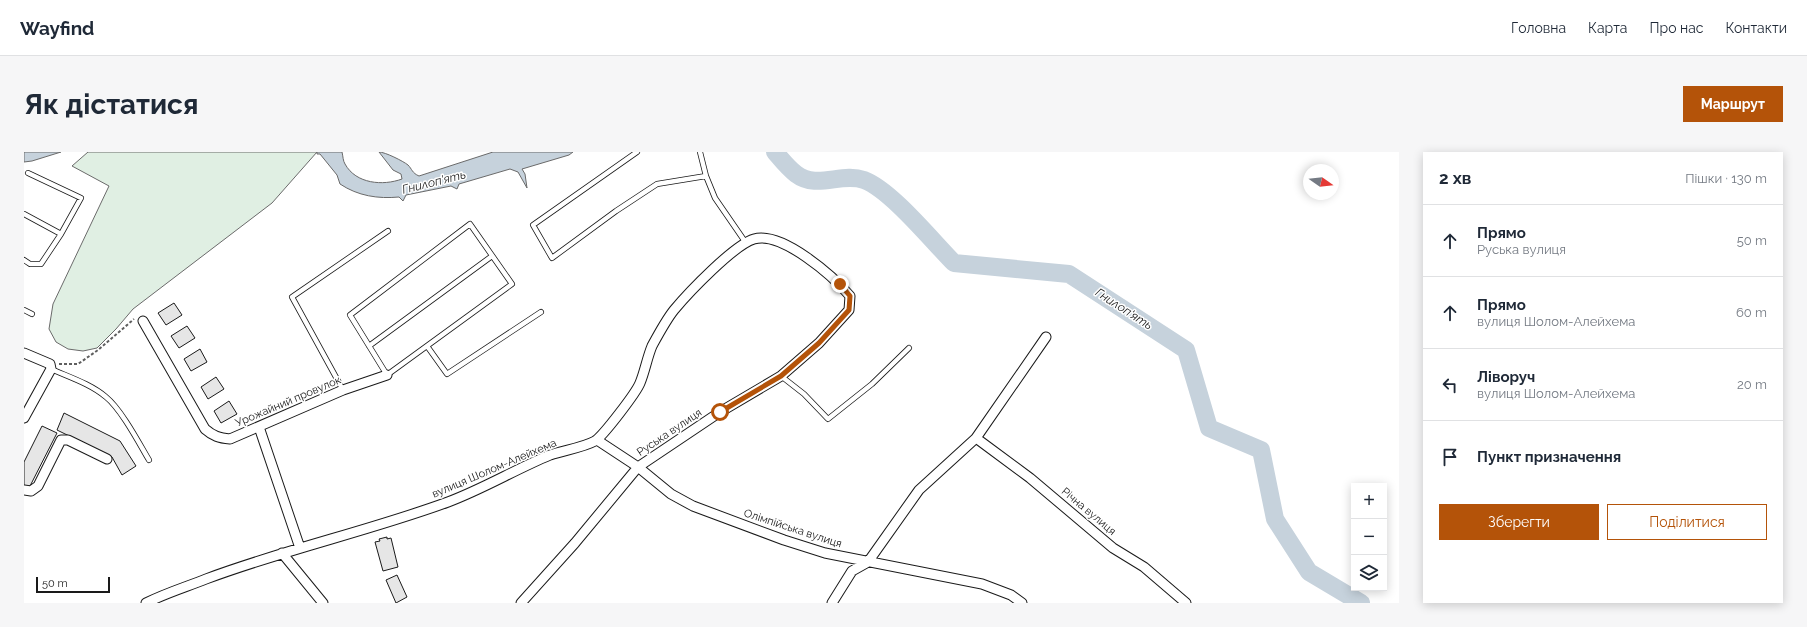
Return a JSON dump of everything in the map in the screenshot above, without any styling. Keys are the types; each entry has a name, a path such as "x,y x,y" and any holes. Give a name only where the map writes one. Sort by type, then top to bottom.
{"street":[{"path":"597,440 639,385 652,347 673,311 707,275 740,246 746,242 762,237 774,238 798,252 840,284 850,296 849,310 844,316 819,343 781,376"},
{"name":"Урожайний провулок","path":"143,321 205,429 211,435 220,438 230,439 343,390 387,375"},
{"path":"832,603 852,571 868,562 919,490 976,438 1046,337"},
{"path":"24,354 50,367 24,418"},
{"name":"Руська вулиця","path":"520,603 575,543 638,467 720,412 781,376"},
{"path":"260,427 300,548"},
{"name":"Річна вулиця","path":"976,438 1030,478 1113,548 1144,567 1186,603"},
{"path":"24,490 31,491 38,486 61,440 68,440 107,459"},
{"name":"Олімпійська вулиця","path":"597,440 638,467 670,494 693,506 825,553 982,584 1010,595 1022,603"},
{"name":"вулиця Шолом-Алейхема","path":"146,603 218,574 450,502 550,455 597,440"},
{"path":"282,553 323,603"}],"lane":[{"path":"637,152 533,226 552,258 616,211 657,184 706,176"},
{"path":"700,152 706,176 715,198 746,242"},
{"path":"24,260 30,264 41,264 62,234 81,198 28,173"},
{"path":"24,214 62,234"},
{"path":"470,224 492,256 512,284 387,375 350,315 470,224"},
{"path":"343,390 292,297 388,232"},
{"path":"369,346 492,256"},
{"path":"24,310 32,314"},
{"path":"427,346 447,374 541,312"},
{"path":"781,376 804,394 828,419 872,384 909,348"},
{"path":"50,367 106,397 125,420 149,460"}],"path":[{"path":"50,367 78,364 98,350 138,315 143,321"}],"green space":[{"path":"88,152 317,152 272,203 133,309 97,348 83,351 68,349 56,342 49,329 53,304 109,186 72,166"}],"water":[{"path":"24,152 61,152 24,162"},
{"path":"317,152 342,152 343,160 350,171 356,176 370,182 379,183 402,179 401,174 393,170 379,152 406,163 415,174 419,176 493,152 573,152 569,155 522,169 525,174 527,188 518,172 510,169 459,184 457,189 451,186 406,195 403,201 399,197 383,198 368,196 347,188 340,184 337,175 320,154 317,154"}],"building":[{"path":"174,303 182,315 166,325 158,313"},
{"path":"187,326 195,338 179,348 171,336"},
{"path":"200,349 207,362 191,371 184,359"},
{"path":"216,377 224,389 208,399 201,387"},
{"path":"229,401 237,414 221,423 214,411"},
{"path":"64,413 120,441 136,466 122,475 112,457 57,430"},
{"path":"42,426 57,433 28,490 24,488 24,462"},
{"path":"387,537 387,539 391,538 398,567 383,571 375,542 380,541 379,539"},
{"path":"397,575 407,597 396,603 386,580"}],"waterway":[{"name":"Гнилоп'ять","path":"775,152 790,169 804,179 821,181 855,178 864,180 875,186 899,205 954,263 1069,274 1186,350 1209,428 1261,450 1275,519 1309,572 1361,603"}],"route":[{"path":"720,412 781,376 819,343 835,326 849,310 850,296 840,284"}]}
